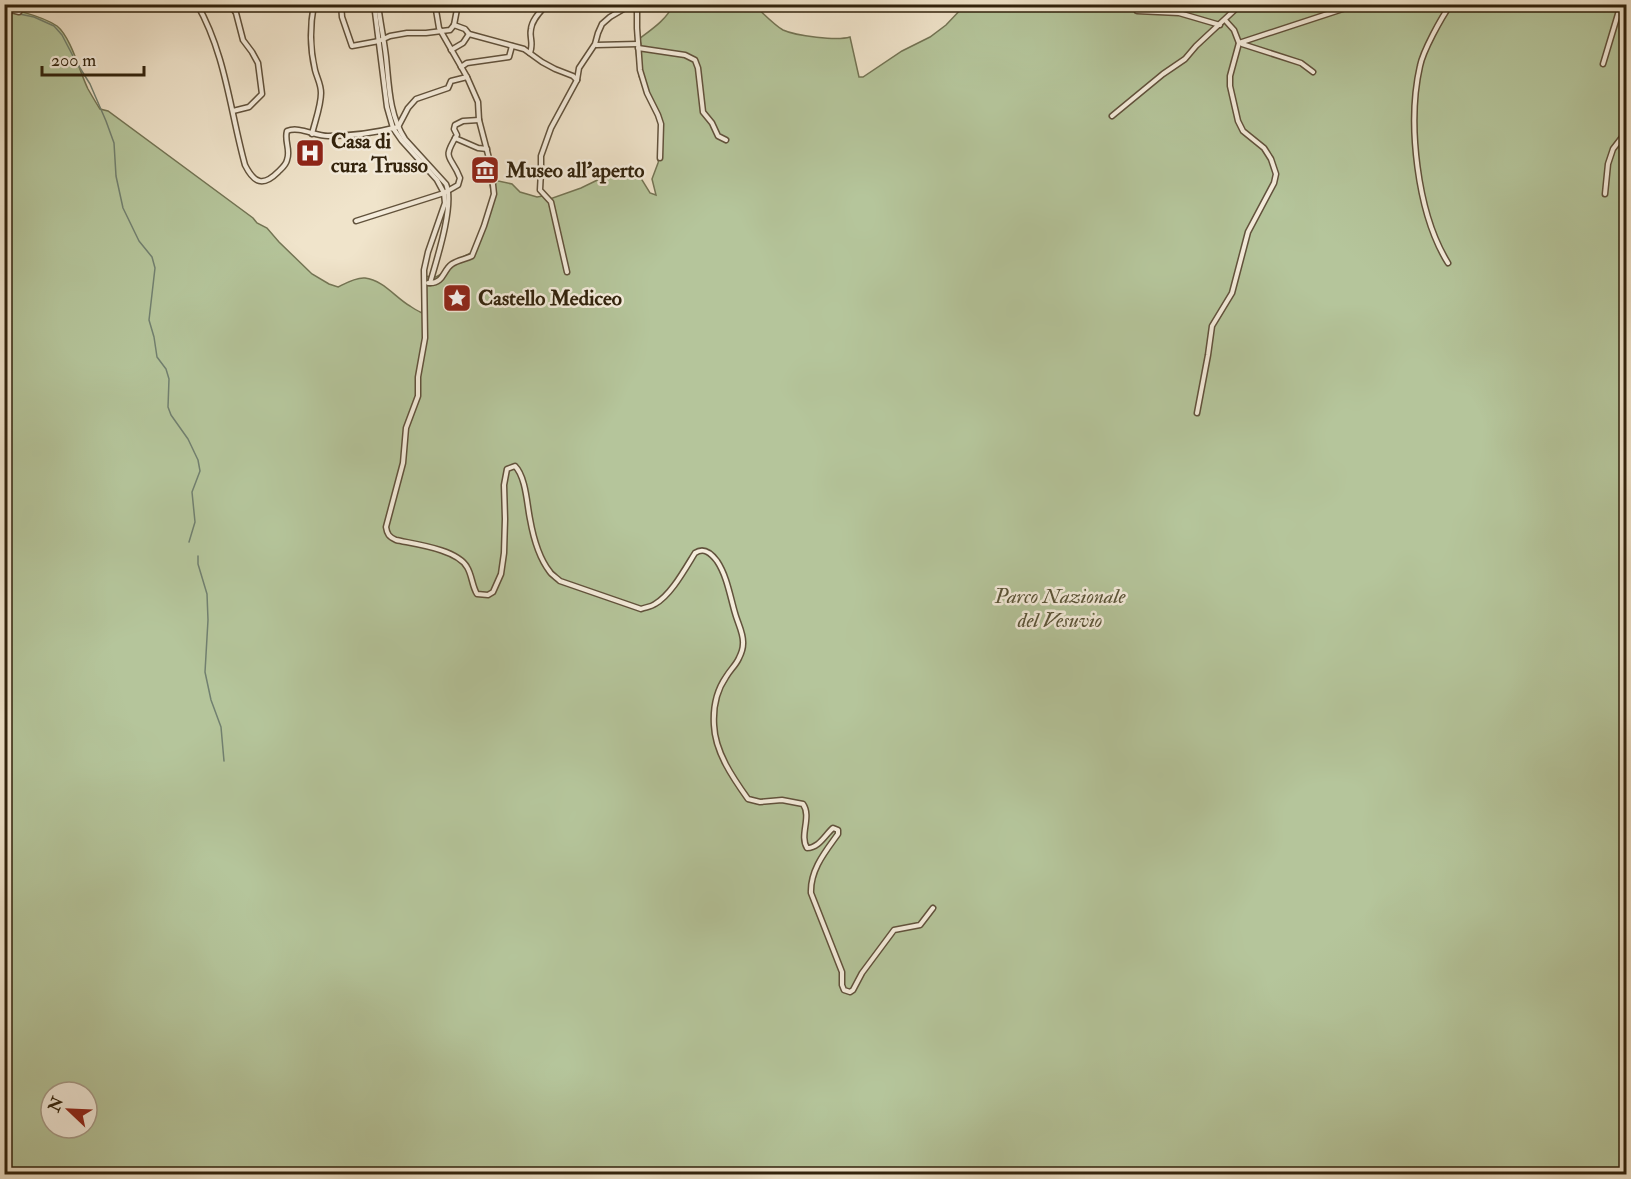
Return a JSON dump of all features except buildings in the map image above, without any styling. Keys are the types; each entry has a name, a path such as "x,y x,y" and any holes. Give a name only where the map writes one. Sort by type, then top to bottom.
{"street":[{"path":"4,8 19,12 21,4"},
{"path":"197,4 207,21 224,72 245,165 256,180 268,181 286,164 289,151 287,131 297,129 327,136 378,133 396,127 416,99 448,88 451,81 467,77"},
{"path":"230,4 236,13 243,40 258,63 262,94 249,107 233,111"},
{"path":"312,134 321,91 315,70 312,44 314,4"},
{"path":"341,4 342,17 352,46 407,33 450,30 458,4"},
{"path":"376,4 387,107 402,141 437,180 444,193 445,203 424,270 427,282"},
{"path":"427,282 435,283 440,280 449,265 470,258 484,226 494,194 487,149 479,120 478,102 467,77 440,32 435,4"},
{"path":"530,53 532,44 530,29 547,4"},
{"path":"567,272 551,202 540,190 541,156 551,128 577,80 579,68 595,45 602,24 632,4"},
{"path":"637,4 638,46 642,77 661,124 660,158"},
{"path":"1112,116 1185,59 1241,4"},
{"path":"1240,44 1358,4"},
{"path":"1448,263 1434,237 1424,201 1418,167 1414,118 1421,63 1439,23 1451,4"},
{"path":"1603,64 1621,4"},
{"path":"1137,10 1179,13 1220,25"},
{"path":"1197,413 1212,326 1232,293 1248,232 1274,183 1276,174 1264,148 1243,130 1234,108 1230,76 1240,44 1234,30 1225,20"},
{"path":"453,25 465,29 469,34 524,49 542,62 577,80"},
{"path":"450,50 463,43 469,34"},
{"path":"1240,44 1301,63 1313,72"},
{"path":"595,45 638,46 685,55 694,60 698,68 703,112 718,136 726,140"},
{"path":"461,67 467,63 509,57 512,46"},
{"path":"356,221 444,193 458,185 459,174 448,155 449,147 457,135 454,129 458,123 463,121 479,120"},
{"path":"396,127 449,190 449,205 443,235 427,282 424,338 418,377 419,388 406,428 403,463 386,527 390,537 437,549 462,560 467,566 477,594 494,592 501,574 504,553 504,485 507,469 514,466 519,472 525,492 534,537 540,554 550,572 560,581 641,609 658,603 669,592 695,553 699,550 705,551 717,561 723,572 742,634 743,645 739,658 717,694 714,726 718,746 748,799 755,802 782,800 803,804 806,808 803,842 807,848 813,848 833,828 838,830 838,834 817,866 811,883 811,893 842,972 844,990 850,992 854,990 862,973 894,930 920,925 933,908"},
{"path":"1605,194 1608,164 1613,149 1626,132"},
{"path":"455,138 478,148 487,149"}],"green space":[{"name":"Parco Nazionale del Vesuvio","path":"673,5 754,5 776,25 789,32 827,38 850,37 859,77 863,77 902,51 930,37 946,25 965,5 1626,5 1626,1174 5,1174 4,6 57,26 67,38 88,89 100,109 108,111 257,223 267,228 312,274 338,287 358,278 372,279 422,313 422,276 436,277 443,273 448,264 473,252 492,196 489,179 512,184 520,192 550,199 581,188 616,171 625,170 639,175 650,193 656,195 652,179 661,147 661,120 639,76 635,42 666,16"}],"waterway":[{"path":"5,11 34,17 54,26 62,35 90,84 114,143 116,176 123,208 139,241 152,257 155,268 149,320 157,357 166,369 169,379 168,407 198,460 200,471 192,492 195,522 189,542"},
{"path":"198,556 198,564 207,594 205,672 211,700 221,727 224,761"}],"place":[{"name":"Casa di cura Trusso","path":"310,153"},
{"name":"Museo all'aperto","path":"485,170"},
{"name":"Castello Mediceo","path":"457,298"}]}
